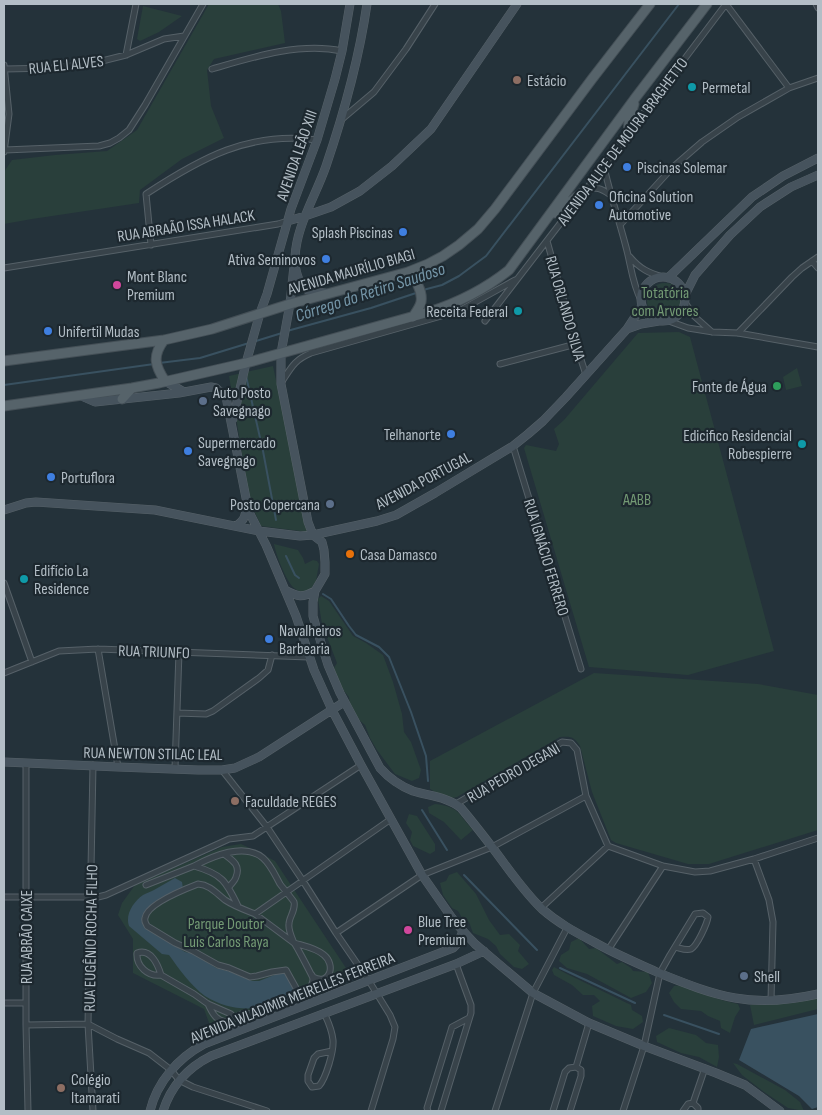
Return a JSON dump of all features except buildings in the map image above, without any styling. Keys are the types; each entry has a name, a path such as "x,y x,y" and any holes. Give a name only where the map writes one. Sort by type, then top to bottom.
{"main road":[{"name":"AVENIDA LEÃO XIII","path":"232,424 260,313 335,79 350,4"},
{"name":"AVENIDA LEÃO XIII","path":"327,293 316,293 304,289 294,266 295,246 298,233 325,167 341,120 360,45 367,4"},
{"name":"RUA ABRAÃO ISSA HALACK","path":"288,221 331,207 360,191 392,166 431,128 517,4"},
{"name":"AVENIDA MAURÍLIO BIAGI","path":"4,361 164,340 212,329 327,293 408,272 443,256 478,229 650,4"},
{"path":"4,406 132,388 246,363 413,317 450,305 493,283 509,270 529,244 545,219 707,4"},
{"path":"628,135 629,120 636,97"},
{"path":"665,277 752,197 783,176 818,158"},
{"path":"627,329 641,324 664,321 679,314 696,275 730,235 760,207 791,188 818,175"},
{"path":"545,219 585,191"},
{"path":"752,197 760,207"},
{"path":"294,266 290,304 280,353 281,384 308,522 313,535 322,542 325,562 325,574 315,590 313,616 328,665 344,702 380,768 396,783 456,804 462,808 512,874 541,908 567,928 608,950 684,984 736,998 761,1000 795,999 818,994"},
{"path":"408,272 416,281 422,298 413,317"},
{"path":"664,321 655,320 645,312 642,303 642,293 645,286 656,278 665,277 673,280 681,287 684,299"},
{"name":"AVENIDA PORTUGAL","path":"4,510 36,502 155,510 259,531 300,536 313,535 377,521 396,515 513,446 528,434 543,421 627,329 642,303"},
{"path":"344,343 355,333"},
{"path":"164,340 156,353 157,369 165,382 184,392"},
{"path":"80,395 94,402 184,392 211,386 226,397 250,514 296,616 309,657 332,710 360,765 422,875 452,918 484,951 533,993 589,1023 745,1085 780,1111"},
{"path":"122,399 132,388"},
{"path":"236,526 244,518 246,498"},
{"path":"285,590 299,596 306,596 315,590"},
{"path":"309,657 319,657 328,665"},
{"name":"RUA NEWTON STILAC LEAL","path":"4,762 222,770 235,768 259,757 344,702"},
{"name":"AVENIDA WLADIMIR MEIRELLES FERREIRA","path":"150,1111 155,1095 170,1070 193,1050 204,1044 453,948 458,943 463,931"},
{"name":"AVENIDA WLADIMIR MEIRELLES FERREIRA","path":"163,1111 179,1080 200,1062 211,1056 456,964 484,951"}],"street":[{"path":"126,55 136,4"},
{"path":"4,67 8,114 4,151 99,146 119,138 129,130 203,4"},
{"path":"341,120 374,92 436,4"},
{"path":"726,4 789,88"},
{"name":"AVENIDA ALICE DE MOURA BRAGHETTO","path":"518,279 726,4"},
{"path":"816,4 818,8"},
{"name":"RUA ELI ALVES","path":"4,67 52,68 90,64 126,55 160,41 184,36"},
{"path":"212,69 249,58 287,51 316,48 342,51"},
{"path":"620,225 672,168 702,142 738,117 789,88 818,78"},
{"path":"151,245 146,194 175,175 231,148 256,141 280,138 317,140"},
{"path":"604,167 610,194 629,256 634,284 642,303"},
{"path":"585,191 593,187 610,194"},
{"name":"RUA ABRAÃO ISSA HALACK","path":"4,268 269,226 288,221"},
{"name":"RUA ORLANDO SILVA","path":"547,241 586,375"},
{"path":"629,256 643,270 650,274 665,277"},
{"path":"738,333 792,277 818,257"},
{"path":"812,261 818,268"},
{"path":"485,321 518,279"},
{"path":"281,384 300,358 309,354 459,310 518,279"},
{"path":"684,299 694,316 713,332"},
{"path":"664,321 688,328 738,333 818,348"},
{"path":"500,364 576,344"},
{"path":"280,353 309,354"},
{"name":"RUA IGNÁCIO FERRERO","path":"513,446 581,669"},
{"path":"4,585 32,662"},
{"path":"98,649 118,767"},
{"name":"RUA TRIUNFO","path":"4,673 59,652 98,649 309,657"},
{"path":"175,768 179,652"},
{"path":"177,713 206,714 213,711 260,678 268,670 272,655"},
{"name":"RUA PEDRO DEGANI","path":"456,804 562,742 571,743 577,750 586,796"},
{"name":"RUA ABRÃO CAIXE","path":"26,763 26,1025 28,1111"},
{"name":"RUA EUGÊNIO ROCHA FILHO","path":"92,765 88,1024 92,1111"},
{"path":"4,897 91,897 106,895 229,839 252,836 268,828 360,765"},
{"path":"222,770 268,828 390,1015 395,1027 393,1039 371,1111"},
{"path":"336,934 422,875 492,847 586,796 608,846 663,866 694,872 710,871 754,859 818,838"},
{"path":"254,914 391,819"},
{"path":"541,908 608,846"},
{"path":"146,885 224,854 244,851 255,853 263,858 286,892 293,899 294,903 289,924 297,944 300,954 313,977 317,980 324,980 331,968 329,961 324,955 297,944 254,914 226,900 211,887 204,884 198,884 158,903 147,912 145,922 147,926 175,943 218,965 250,977 278,970 286,970 301,997"},
{"path":"224,854 236,863 238,871 236,879 229,887"},
{"path":"754,859 769,900 773,922 771,1000"},
{"path":"194,866 222,878 229,887 238,906"},
{"path":"608,950 663,866"},
{"path":"624,1111 644,1046 660,973 675,947 695,914 703,914 708,918 708,924 694,946 690,949 675,947"},
{"path":"495,1111 533,993 567,928"},
{"path":"161,975 159,966 151,956 145,952 137,953 136,959 146,972 155,976 161,975 208,1004 231,1014 234,1018"},
{"path":"441,1111 471,1013 471,1005 456,964"},
{"path":"208,1004 215,1018 230,1022 242,1014 261,1013 301,997 308,992 314,981 313,977"},
{"path":"4,1003 26,1003"},
{"path":"324,1013 333,1041 332,1051 323,1082 319,1086 312,1087 308,1081 308,1075 314,1058 318,1054 332,1051"},
{"path":"428,1111 427,1108 452,1027 469,1018"},
{"path":"576,1067 589,1023"},
{"path":"26,1025 88,1024 116,1039 149,1053 179,1080 194,1088 267,1111"},
{"path":"553,1111 565,1072 569,1068 576,1067 581,1070 581,1076 570,1111"},
{"path":"693,1103 705,1068"},
{"path":"682,1111 688,1104 693,1103"},
{"path":"693,1103 698,1108 698,1111"}],"green space":[{"path":"209,4 278,4 281,11 285,43 214,59 207,70 211,106 224,138 182,159 140,190 139,203 4,224 4,172 12,160 107,151 137,130"},
{"path":"143,6 182,16 159,32 140,41 137,39"},
{"name":"Totatória com Arvores","path":"665,283 672,284 678,288 682,294 682,308 678,314 672,318 665,319 658,318 652,314 648,308 647,301 648,294 652,288 658,284"},
{"name":"AABB","path":"679,332 690,337 774,651 688,675 589,667 524,448 526,445 556,451 559,444 554,429 564,420 638,333"},
{"path":"273,366 308,532 261,526 250,501 229,376"},
{"path":"797,368 802,386 786,390 783,377"},
{"path":"274,544 298,550 305,564 313,560 317,561 319,564 316,581 310,590 301,592 291,585 282,568"},
{"path":"321,596 329,601 353,636 383,655 402,714 404,732 411,742 421,770 419,778 412,781 395,774 377,750 365,725 358,719 350,707 349,697 340,686 334,668 337,663 322,624 318,599"},
{"path":"594,673 758,684 818,695 818,830 709,864 688,864 616,843 611,840 592,792 580,746 574,739 567,737 560,737 457,797 447,799 430,789 430,761"},
{"path":"435,804 454,809 473,830 461,840 444,822 429,813 428,807"},
{"path":"409,814 417,816 435,844 435,851 430,854 413,846 410,840 412,832 406,823"},
{"name":"Parque Doutor Luis Carlos Raya","path":"241,844 275,861 348,971 348,978 343,984 312,985 301,997 297,992 213,1034 204,1009 133,973 133,939 118,915 122,903 135,885 222,847"},
{"path":"457,872 476,894 489,920 500,935 509,934 520,945 518,951 529,964 522,969 514,967 488,939 473,933 469,922 452,908 443,895 440,883 446,881 449,875"},
{"path":"579,938 589,949 596,948 617,964 622,962 633,971 648,972 652,983 646,992 631,998 587,974 567,968 559,961 561,955 569,950 571,942"},
{"path":"554,967 631,1005 632,1010 642,1016 643,1022 633,1029 616,1026 593,1016 592,1006 600,1001 594,995 583,995 572,985 554,975 552,970"},
{"path":"682,985 709,996 738,1004 740,1009 735,1017 730,1033 721,1028 720,1021 701,1011 681,1009 674,1002 669,993 674,986"},
{"path":"818,997 818,1009 754,1025 750,1005 793,1003"},
{"path":"669,1028 696,1035 706,1043 718,1045 719,1057 717,1067 699,1057 681,1053 657,1042 656,1036"},
{"path":"733,1063 785,1090 800,1102 804,1111 788,1108 764,1092 742,1075"}],"water":[{"path":"175,878 182,882 183,889 163,898 150,907 145,912 143,925 185,952 194,954 216,968 252,981 259,981 282,972 287,975 297,993 275,1004 263,1007 240,1008 216,1002 205,996 195,987 169,955 162,954 129,926 129,913 136,901 143,895"},
{"path":"818,1014 818,1107 812,1109 799,1096 739,1060 751,1029"}],"waterway":[{"name":"Córrego do Retiro Saudoso","path":"423,290 442,285 459,276 486,256 679,4"},
{"name":"Córrego do Retiro Saudoso","path":"287,331 371,308 416,293"},
{"name":"Córrego do Retiro Saudoso","path":"256,341 282,333"},
{"name":"Córrego do Retiro Saudoso","path":"159,363 200,358 249,343"},
{"name":"Córrego do Retiro Saudoso","path":"4,385 154,364"},
{"path":"246,376 276,520"},
{"path":"286,556 295,575 299,578"},
{"path":"323,594 331,599 356,635 379,647 389,657 426,756 428,781"},
{"path":"422,810 447,850"},
{"path":"464,875 537,950"},
{"path":"560,968 635,1003"},
{"path":"664,1015 719,1034"}],"place":[{"name":"Estácio","path":"517,80"},
{"name":"Permetal","path":"692,87"},
{"name":"Piscinas Solemar","path":"627,167"},
{"name":"Oficina Solution Automotive","path":"599,205"},
{"name":"Splash Piscinas","path":"403,232"},
{"name":"Ativa Seminovos","path":"326,259"},
{"name":"Mont Blanc Premium","path":"117,285"},
{"name":"Receita Federal","path":"518,311"},
{"name":"Unifertil Mudas","path":"48,331"},
{"name":"Fonte de Água","path":"777,386"},
{"name":"Auto Posto Savegnago","path":"203,401"},
{"name":"Telhanorte","path":"451,434"},
{"name":"Edicifico Residencial Robespierre","path":"802,444"},
{"name":"Supermercado Savegnago","path":"188,451"},
{"name":"Portuflora","path":"51,477"},
{"name":"Posto Copercana","path":"330,504"},
{"name":"Casa Damasco","path":"350,554"},
{"name":"Edifício La Residence","path":"24,579"},
{"name":"Navalheiros Barbearia","path":"269,639"},
{"name":"Faculdade REGES","path":"235,801"},
{"name":"Blue Tree Premium","path":"408,930"},
{"name":"Shell","path":"744,976"},
{"name":"Colégio Itamarati","path":"61,1088"}]}
